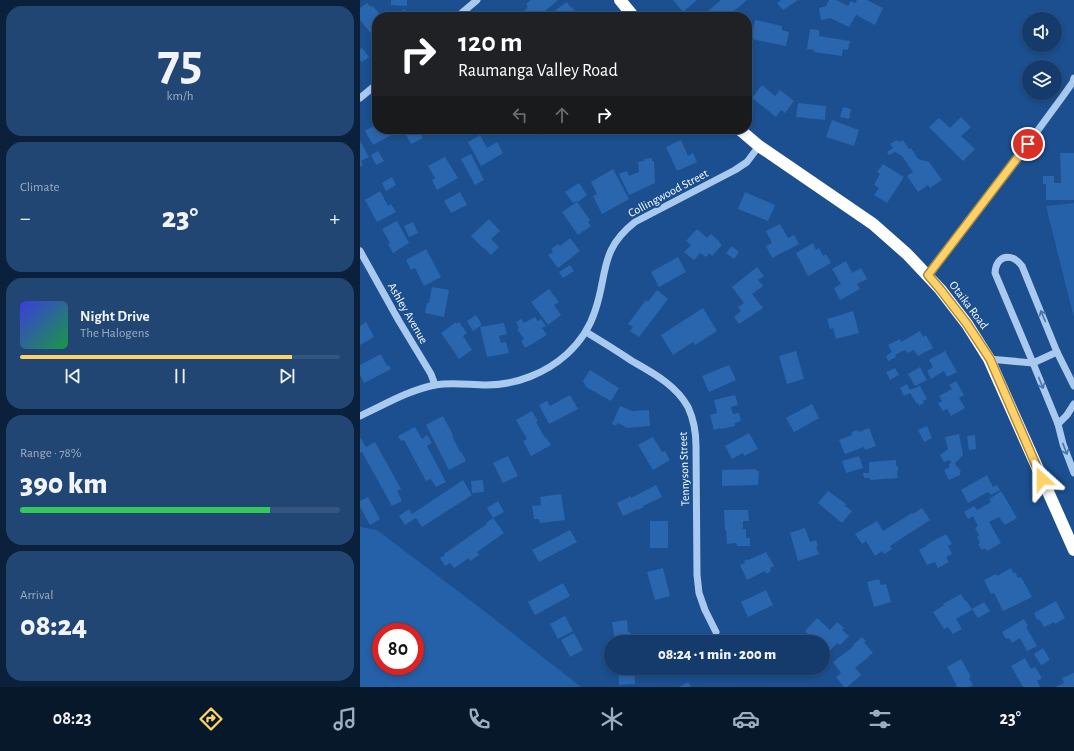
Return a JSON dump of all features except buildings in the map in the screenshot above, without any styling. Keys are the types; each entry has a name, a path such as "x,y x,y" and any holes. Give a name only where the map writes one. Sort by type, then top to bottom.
{"highway":[{"path":"623,1 631,12"},
{"name":"Otaika Road","path":"745,134 759,146 873,224 903,250 940,289 967,324 990,359 1072,542"}],"street":[{"path":"463,12 477,0"},
{"path":"928,275 1074,81"},
{"path":"360,98 372,88"},
{"name":"Collingwood Street","path":"360,416 422,388 435,385 460,383 488,385 502,384 526,378 541,372 556,362 567,354 586,332 596,310 605,265 610,251 620,235 635,222 735,170 747,162 759,146"},
{"name":"Ashley Avenue","path":"360,251 399,321 431,374 435,385"},
{"path":"1074,386 1057,352 1022,266 1013,258 1003,258 997,262 995,273 1058,424 1063,444 1074,473"},
{"name":"Tennyson Street","path":"586,332 658,376 671,386 688,407 695,431 696,446 698,587 705,610 716,632"},
{"path":"990,359 1033,362 1057,352"},
{"path":"1058,424 1074,404"}],"shaded area":[{"path":"1074,203 1074,318 1046,206"},
{"path":"360,527 377,530 483,610 581,687 360,687"}],"route":[{"path":"1028,144 928,275 967,324 990,359 1042,479"}]}
